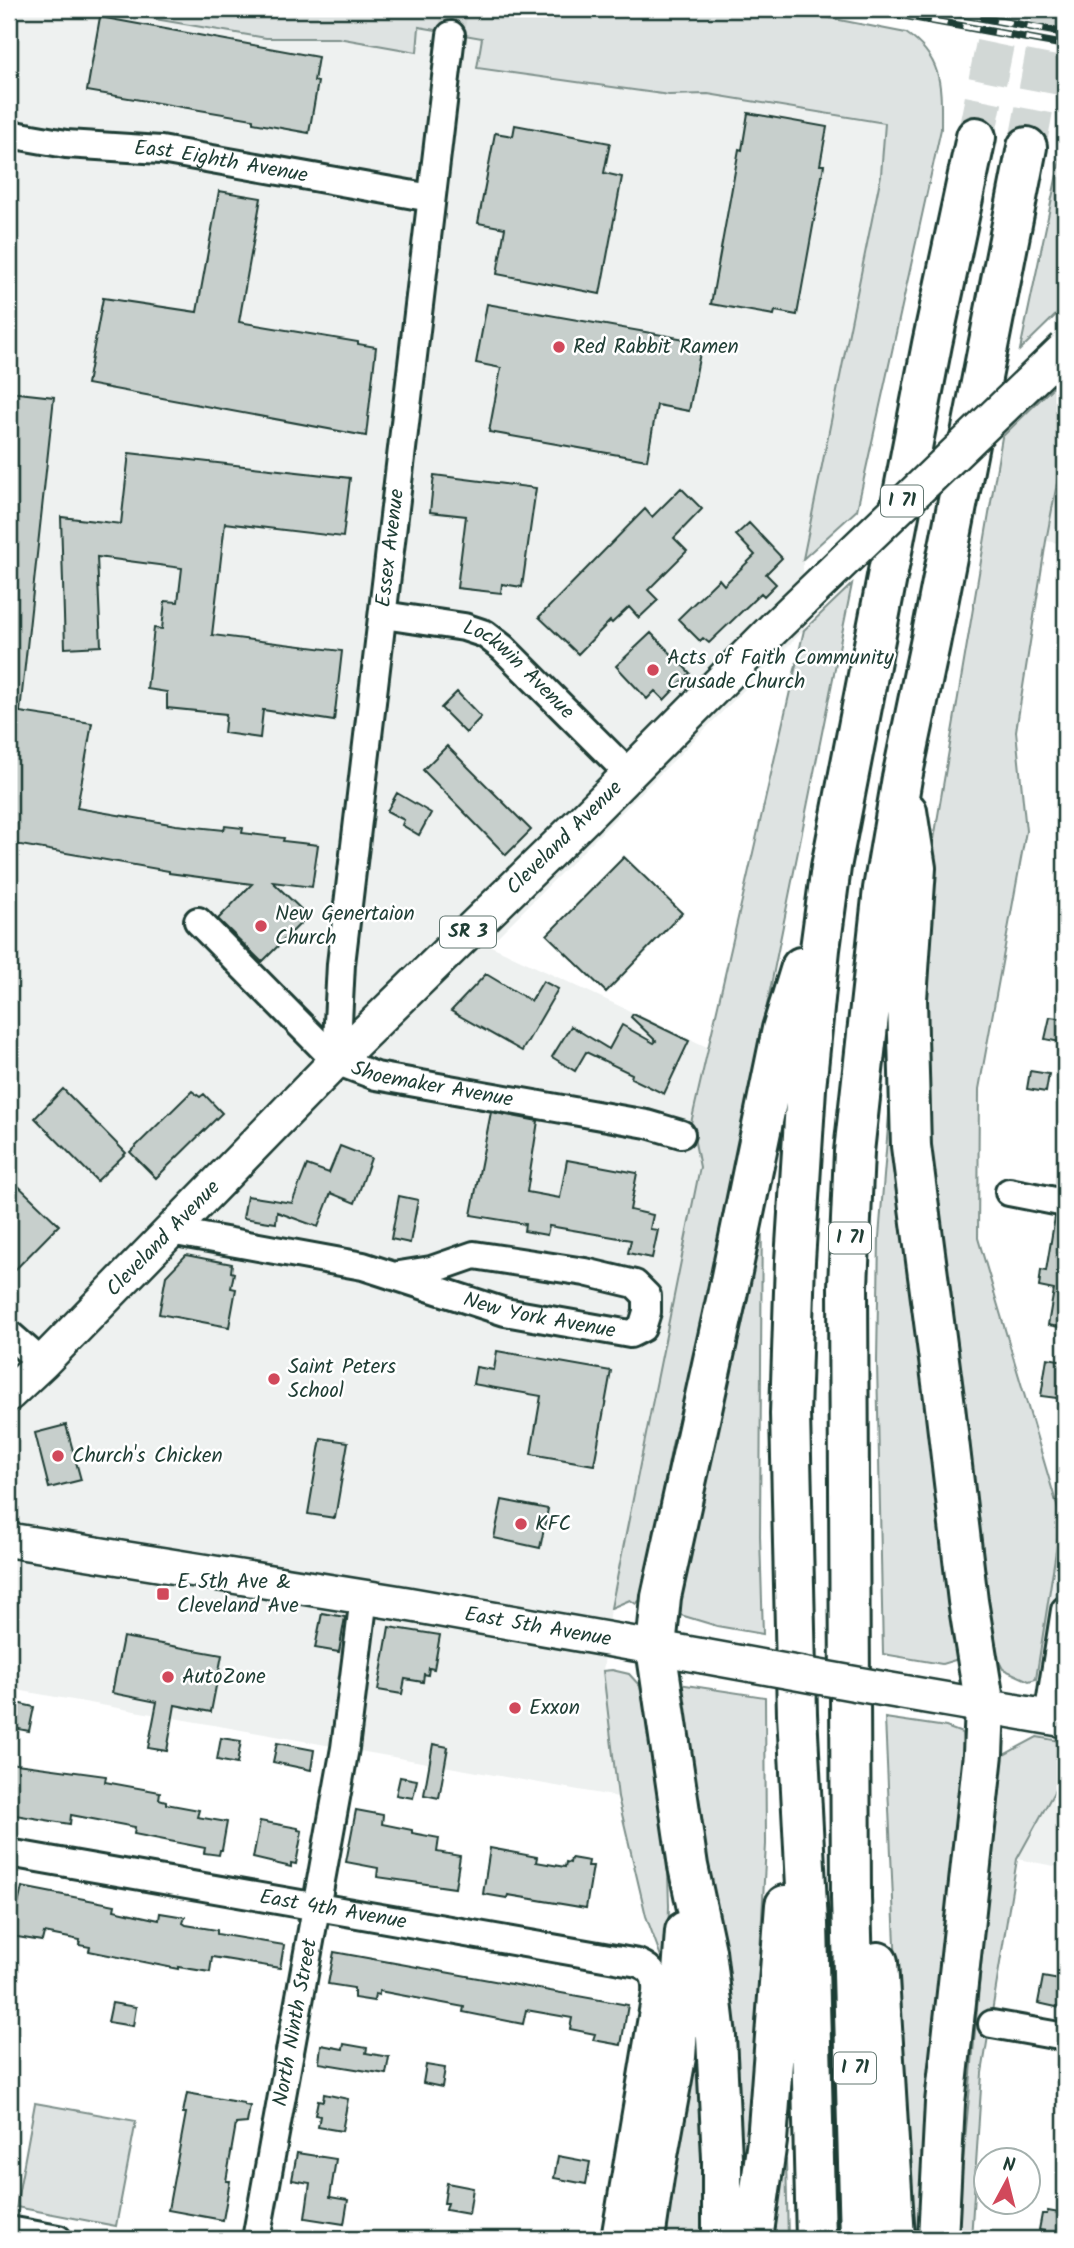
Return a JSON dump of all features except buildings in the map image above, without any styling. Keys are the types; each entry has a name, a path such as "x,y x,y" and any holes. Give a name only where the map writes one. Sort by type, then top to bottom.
{"highway":[{"name":"I 71","path":"816,2239 808,1924 797,1714 790,1414 795,1261 806,1088 831,867 921,398 976,137"},
{"name":"I 71","path":"860,2239 851,1897 848,1286 854,1152 882,902 902,778 1027,147"},
{"path":"902,778 916,868 907,999 911,1146 968,1601 968,1704 983,1754 946,2103 937,2239"},
{"path":"722,2239 722,2158 716,2036 706,1951 688,1866 656,1648 661,1597 782,1029 831,867"},
{"path":"851,1702 875,1919 895,2239"},
{"path":"753,2239 768,2128 782,1959 797,1714"},
{"path":"645,2239 676,2057 683,1980 688,1866"}],"main road":[{"name":"Cleveland Avenue","path":"9,1394 336,1061 584,819 776,626 1065,348"},
{"name":"East 5th Avenue","path":"9,1540 364,1597 1056,1718"}],"street":[{"name":"Essex Avenue","path":"336,1061 341,964 451,35"},
{"name":"East Eighth Avenue","path":"9,134 66,144 161,150 431,198"},
{"name":"Lockwin Avenue","path":"383,615 464,627 485,634 503,648 628,773"},
{"name":"Shoemaker Avenue","path":"198,921 336,1061 376,1076 646,1124 681,1135"},
{"path":"1009,1192 1065,1203"},
{"name":"New York Avenue","path":"170,1231 363,1266 393,1276 505,1312 630,1334 642,1328 648,1312 647,1296 635,1284 585,1272 500,1258 474,1255 431,1270 393,1276"},
{"path":"9,1334 42,1363"},
{"name":"North Ninth Street","path":"256,2239 345,1748 364,1597"},
{"path":"1056,1718 1065,1610"},
{"name":"East 4th Avenue","path":"9,1853 638,1963 654,1973 656,1993 615,2239"},
{"path":"992,2024 1065,2037"},
{"path":"9,2230 58,2239"}],"shaded area":[{"path":"9,9 123,9 155,19 266,38 338,38 416,52 419,27 482,38 478,68 669,95 708,94 885,123 881,175 803,559 804,630 489,945 707,1047 691,1123 700,1167 611,1608 603,1671 618,1797 11,1689 9,1701"},
{"path":"123,9 783,9 906,33 928,53 934,64 940,87 941,129 857,510 803,559 881,175 885,123 708,94 669,95 477,68 482,38 419,27 417,52 338,38 266,38 155,19"},
{"path":"1065,150 1065,306 1020,350 1060,160"},
{"path":"1064,384 1065,441 1016,731 1026,831 979,1089 978,1238 1061,1519 1036,1679 1029,1681 1003,1669 995,1654 936,1237 920,1092 932,851 1002,437 1053,387"},
{"path":"1065,441 1065,544 1046,541"},
{"path":"852,584 699,1342 672,1445 643,1597 636,1604 630,1600 611,1608 700,1167 691,1123 804,630"},
{"path":"895,1041 965,1657 942,1664 883,1654 877,1362 879,1237"},
{"path":"762,1196 760,1536 763,1634 717,1626 674,1613"},
{"path":"1054,1562 1065,1564 1065,1742 1037,1737 1036,1679"},
{"path":"603,1671 629,1674 640,1686 648,1728 668,1873 667,1973 646,1916 618,1797"},
{"path":"679,1684 765,1697 766,1844 755,2046 741,2189"},
{"path":"885,1718 946,1727 962,1733 963,1742 967,1744 925,2239 908,2239"},
{"path":"1037,1737 1065,1742 1065,1772 1017,1859 982,2073 977,2146 972,2146 971,2239 956,2239 1000,1757"},
{"path":"1065,1772 1065,1868 1017,1859"},
{"path":"700,2004 705,2239 657,2239"},
{"path":"35,2103 136,2121 116,2226 16,2207"},
{"path":"780,2160 786,2160 788,2239 769,2239"}],"tunnel":[{"path":"451,35 455,9"},
{"path":"976,137 1002,9"},
{"path":"1027,147 1053,9"}],"railway":[{"path":"868,9 1065,45"},
{"path":"933,9 1065,33"}],"place":[{"name":"Red Rabbit Ramen","path":"559,347"},
{"name":"Acts of Faith Community Crusade Church","path":"653,670"},
{"name":"New Genertaion Church","path":"261,926"},
{"name":"Saint Peters School","path":"274,1379"},
{"name":"Church's Chicken","path":"58,1456"},
{"name":"KFC","path":"521,1524"},
{"name":"E 5th Ave & Cleveland Ave","path":"163,1594"},
{"name":"AutoZone","path":"168,1677"},
{"name":"Exxon","path":"515,1708"}]}
